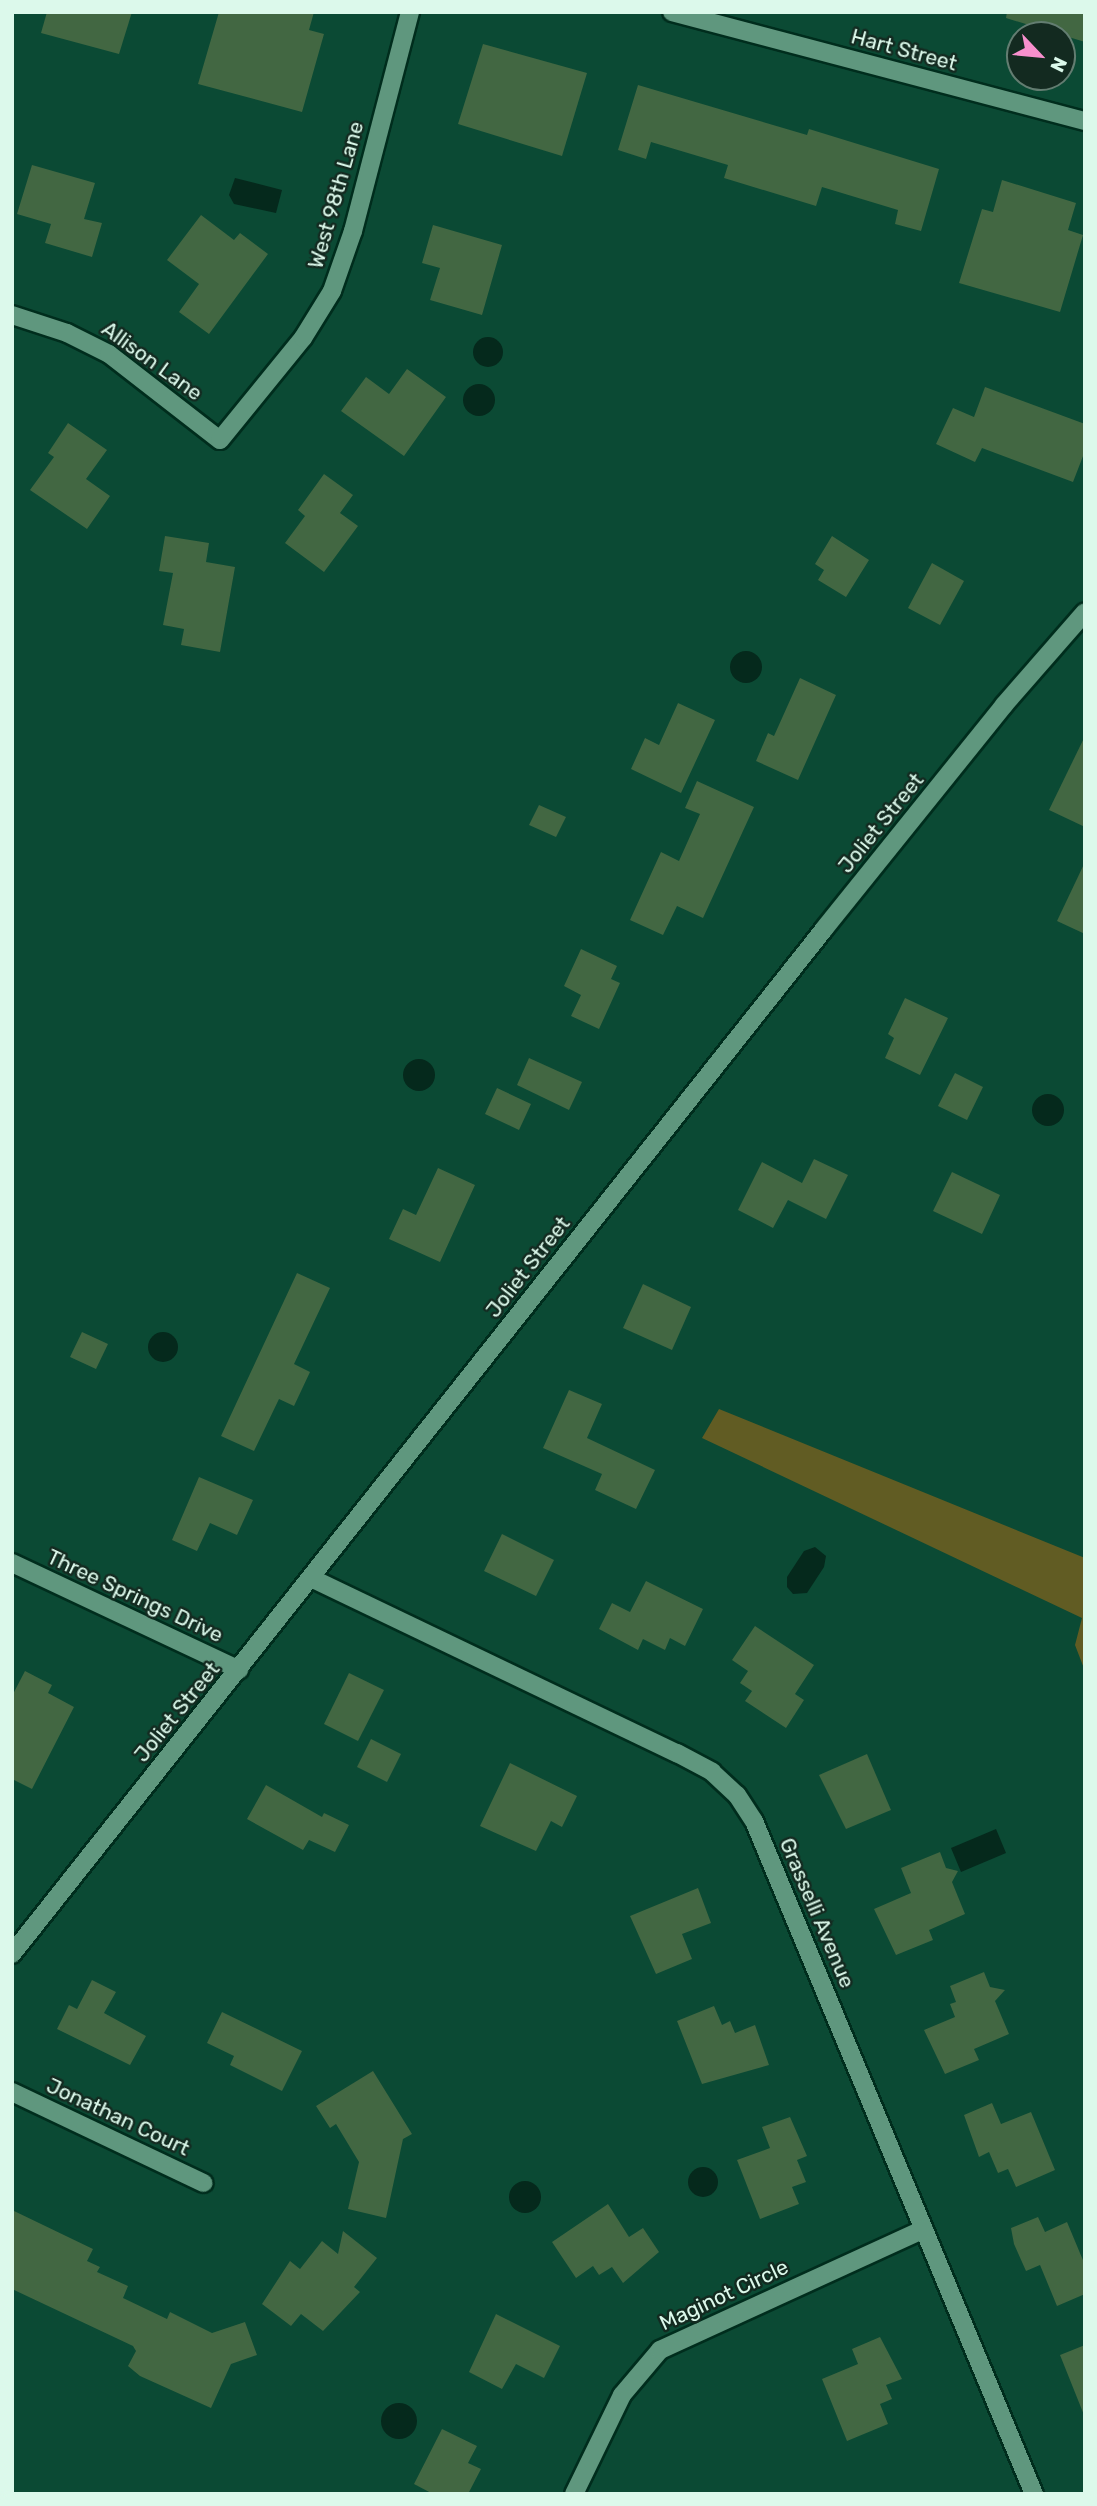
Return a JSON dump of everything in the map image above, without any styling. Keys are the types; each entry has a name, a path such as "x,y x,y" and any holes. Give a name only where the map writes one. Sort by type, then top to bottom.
{"street":[{"name":"West 98th Lane","path":"220,440 303,338 332,291 353,231 410,12"},
{"name":"Hart Street","path":"672,12 1085,121"},
{"name":"Allison Lane","path":"12,315 67,332 109,354 220,440"},
{"name":"Joliet Street","path":"12,1954 850,897 1085,612"},
{"name":"Three Springs Drive","path":"12,1563 239,1670"},
{"name":"Grasselli Avenue","path":"311,1578 677,1753 712,1772 737,1795 754,1821 1034,2494"},
{"name":"Jonathan Court","path":"12,2092 204,2183"},
{"name":"Maginot Circle","path":"574,2494 622,2395 660,2350 924,2229"}],"shaded area":[{"path":"235,178 282,190 276,213 234,204 229,195"},
{"path":"488,337 499,341 503,352 499,363 488,367 477,363 473,352 477,341"},
{"path":"479,384 490,389 495,400 490,411 479,416 468,411 463,400 468,389"},
{"path":"746,651 757,656 762,667 757,678 746,683 735,678 730,667 735,656"},
{"path":"419,1059 430,1064 435,1075 430,1086 419,1091 408,1086 403,1075 408,1064"},
{"path":"1048,1094 1060,1098 1064,1110 1060,1122 1048,1126 1036,1122 1032,1110 1036,1098"},
{"path":"163,1332 174,1336 178,1347 174,1358 163,1362 152,1358 148,1347 152,1336"},
{"path":"719,1409 1085,1558 1085,1671 1075,1645 1082,1618 702,1438"},
{"path":"815,1547 826,1556 824,1567 807,1593 793,1594 787,1587 787,1577 804,1551"},
{"path":"996,1829 1006,1853 961,1872 951,1848"},
{"path":"703,2167 714,2171 718,2182 714,2193 703,2197 692,2193 688,2182 692,2171"},
{"path":"525,2181 537,2185 541,2197 537,2209 525,2213 513,2209 509,2197 513,2185"},
{"path":"399,2403 411,2409 417,2421 411,2433 399,2439 387,2433 381,2421 387,2409"}],"building":[{"path":"47,12 132,12 119,54 41,33"},
{"path":"219,12 314,12 309,30 324,34 302,112 198,84"},
{"path":"1007,12 1085,12 1085,42 1076,39 1076,21 1016,21 1006,18"},
{"path":"483,44 587,73 562,156 458,124"},
{"path":"638,85 807,135 809,129 939,169 921,231 895,224 898,210 822,187 816,206 724,178 728,165 651,142 646,159 618,150"},
{"path":"32,165 95,183 84,219 102,223 92,257 45,243 51,224 17,214"},
{"path":"1002,180 1076,203 1068,230 1083,235 1060,312 959,283 982,209 993,212"},
{"path":"201,215 234,240 240,233 268,254 209,334 179,312 199,284 167,260"},
{"path":"433,225 502,245 482,315 430,300 440,268 422,263"},
{"path":"407,369 446,397 404,456 341,411 366,377 389,394"},
{"path":"985,387 1085,424 1085,451 1073,482 982,448 975,462 936,444 953,408 974,417"},
{"path":"68,423 107,450 86,479 110,496 87,529 30,490 54,457 48,453"},
{"path":"324,474 353,495 340,513 358,526 324,572 285,543 305,516 298,510"},
{"path":"165,536 209,543 206,562 235,567 220,652 181,645 184,629 163,625 173,573 159,571"},
{"path":"832,536 869,560 846,597 818,580 824,570 815,564"},
{"path":"932,563 964,581 940,625 908,608"},
{"path":"800,678 836,695 798,780 756,761 768,733 774,736"},
{"path":"678,703 715,720 681,793 631,769 645,738 659,745"},
{"path":"1085,736 1085,827 1049,810"},
{"path":"697,781 754,807 703,918 677,906 663,935 630,920 661,852 679,861 700,814 685,808"},
{"path":"539,805 566,817 556,837 529,825"},
{"path":"1085,862 1085,934 1057,921"},
{"path":"581,949 617,966 611,979 620,983 599,1029 571,1016 581,995 564,986"},
{"path":"905,998 948,1018 920,1075 885,1058 894,1038 888,1034"},
{"path":"529,1058 582,1082 569,1110 517,1085"},
{"path":"955,1073 983,1087 967,1120 938,1106"},
{"path":"497,1088 531,1104 519,1130 485,1114"},
{"path":"814,1159 848,1175 826,1219 788,1200 773,1228 738,1210 762,1162 802,1183"},
{"path":"438,1168 475,1185 440,1262 389,1239 403,1209 416,1215"},
{"path":"952,1172 1000,1195 982,1234 933,1211"},
{"path":"297,1273 330,1288 294,1364 310,1372 294,1406 279,1399 254,1451 221,1436"},
{"path":"643,1284 691,1307 672,1350 623,1328"},
{"path":"82,1332 108,1344 96,1369 70,1357"},
{"path":"569,1390 602,1404 587,1438 655,1470 636,1509 595,1490 602,1474 543,1448"},
{"path":"199,1477 253,1500 237,1535 210,1523 197,1551 172,1540"},
{"path":"502,1534 554,1560 536,1596 484,1571"},
{"path":"646,1581 703,1609 685,1646 670,1638 665,1650 643,1639 638,1650 599,1629 612,1603 630,1612"},
{"path":"755,1626 814,1665 795,1694 804,1700 786,1728 745,1701 752,1691 740,1683 748,1671 732,1660"},
{"path":"25,1671 52,1685 48,1693 74,1707 32,1789 12,1779 12,1696"},
{"path":"349,1673 384,1690 358,1741 324,1724"},
{"path":"371,1739 401,1754 387,1782 357,1767"},
{"path":"867,1754 891,1810 846,1829 819,1775"},
{"path":"510,1763 577,1796 562,1827 551,1821 536,1851 480,1826"},
{"path":"266,1785 322,1817 324,1813 349,1825 335,1852 309,1840 303,1850 247,1819"},
{"path":"940,1852 946,1868 958,1871 952,1882 965,1914 929,1930 933,1940 896,1955 874,1909 911,1893 901,1868"},
{"path":"698,1888 711,1923 682,1934 692,1959 656,1974 630,1916"},
{"path":"984,1972 990,1987 1005,1990 995,2001 1009,2034 974,2049 979,2060 945,2074 924,2030 955,2017 950,2004 956,2002 950,1986"},
{"path":"92,1980 116,1992 104,2013 146,2036 130,2065 57,2029 69,2005 77,2009"},
{"path":"714,2006 722,2025 730,2021 735,2033 755,2025 769,2065 702,2084 677,2021"},
{"path":"222,2012 302,2051 282,2091 230,2065 234,2056 207,2043"},
{"path":"373,2071 412,2134 403,2139 386,2218 348,2209 359,2162 336,2124 330,2128 316,2106"},
{"path":"992,2103 1001,2124 1031,2112 1055,2170 1016,2187 1008,2169 998,2173 989,2152 979,2157 964,2115"},
{"path":"790,2117 807,2156 797,2160 806,2182 792,2187 799,2204 760,2219 737,2160 770,2148 762,2127"},
{"path":"608,2204 629,2237 643,2228 659,2252 623,2283 612,2267 599,2275 593,2266 576,2278 552,2242"},
{"path":"12,2210 93,2249 87,2261 100,2267 97,2272 128,2286 123,2298 167,2319 170,2312 212,2333 245,2322 257,2355 231,2364 211,2408 140,2376 128,2366 136,2351 133,2346 12,2289"},
{"path":"1038,2217 1045,2232 1067,2222 1085,2265 1085,2294 1057,2306 1040,2265 1026,2271 1014,2244 1011,2228"},
{"path":"343,2231 377,2258 354,2287 360,2292 323,2331 301,2314 291,2326 262,2304 290,2261 300,2269 322,2241 338,2254"},
{"path":"496,2314 560,2346 544,2378 516,2364 502,2389 469,2372"},
{"path":"880,2337 902,2379 886,2385 892,2399 880,2404 888,2424 847,2441 822,2379 858,2364 852,2349"},
{"path":"1085,2345 1085,2415 1084,2415 1060,2355"},
{"path":"442,2429 477,2446 468,2463 481,2469 468,2494 433,2494 414,2484"}]}
